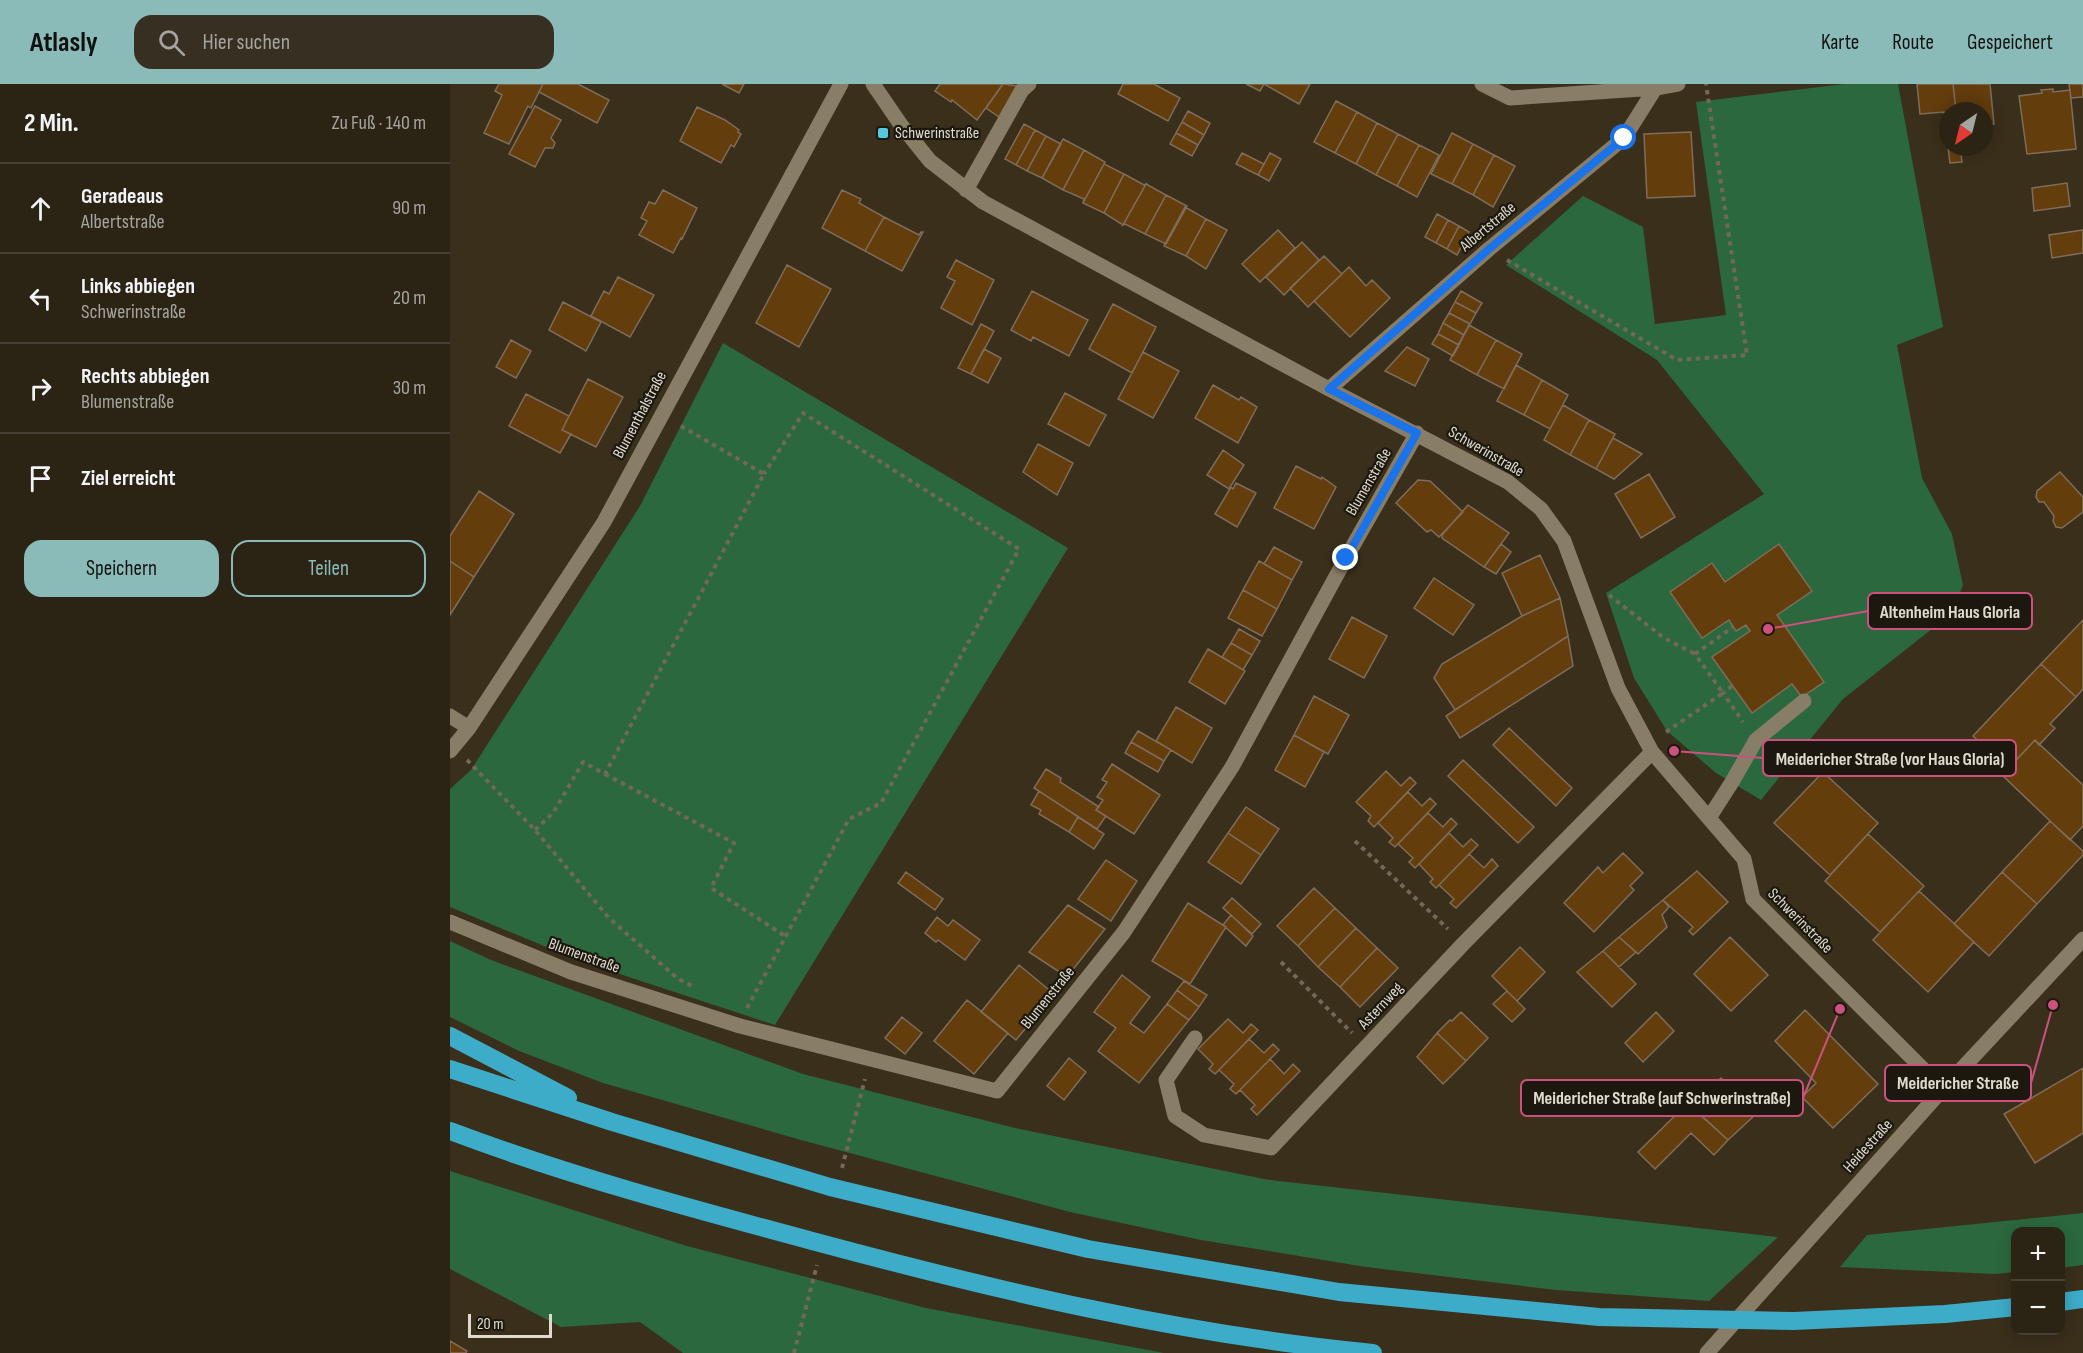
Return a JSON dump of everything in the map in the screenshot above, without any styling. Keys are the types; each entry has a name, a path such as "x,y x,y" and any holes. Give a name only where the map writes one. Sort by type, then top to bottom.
{"highway":[{"path":"450,1036 612,1122"},
{"path":"450,1068 612,1122 830,1187 1088,1250 1339,1292 1611,1318 1794,1321 1945,1314 2011,1307"},
{"path":"450,1131 686,1208 933,1274 1154,1322 1373,1353"},
{"path":"450,1140 474,1140"},
{"path":"2065,1301 2083,1299"}],"street":[{"name":"Blumenthalstraße","path":"452,749 469,728 604,522 841,84"},
{"name":"Schwerinstraße","path":"873,84 930,161 983,202 1329,389 1508,482 1541,509 1564,541 1618,687 1650,748 1744,859 1753,899 1943,1089"},
{"path":"966,190 1016,100 1029,84"},
{"path":"1482,84 1510,98 1678,84"},
{"name":"Albertstraße","path":"1329,389 1489,249 1624,138 1657,86"},
{"name":"Blumenstraße","path":"450,922 572,972 740,1026 997,1091 1124,932 1232,767 1417,433"},
{"path":"1709,818 1756,740 1804,700"},
{"path":"450,716 469,728"},
{"name":"Asternweg","path":"1195,1038 1166,1080 1175,1116 1203,1135 1271,1148 1650,748"},
{"name":"Heidestraße","path":"1707,1353 1943,1089 2083,939"}],"path":[{"path":"1489,249 1677,360 1748,355 1706,84"},
{"path":"604,774 764,474 803,413 1019,549 881,802 849,819 743,1014 740,1026"},
{"path":"660,415 764,474"},
{"path":"1578,577 1606,593 1664,638 1695,654 1756,740"},
{"path":"1695,654 1733,627"},
{"path":"1650,748 1732,686"},
{"path":"452,749 535,830 609,918 677,978 696,988"},
{"path":"535,830 553,813 583,762 734,843 711,888 785,936"},
{"path":"1355,841 1463,944"},
{"path":"1281,962 1366,1048"},
{"path":"794,1353 796,1347"}],"green space":[{"path":"1844,84 1898,84 1943,327 1897,345 1922,478 1952,534 1963,585 1951,614 1843,699 1761,800 1716,773 1667,731 1634,678 1606,593 1764,494 1657,360 1506,265 1583,196 1643,227 1655,324 1726,315 1696,102"},
{"path":"723,343 1068,548 775,1025 580,961 450,907 450,789 471,770 640,506"},
{"path":"450,941 491,960 803,1074 1015,1128 1269,1180 1778,1237 1709,1301 1556,1290 1366,1267 1201,1240 1070,1212 801,1140 603,1083 519,1051 450,1017"},
{"path":"450,1171 687,1246 926,1308 1164,1353 683,1353 640,1322 561,1327 450,1269"},
{"path":"2083,1213 2083,1265 2065,1267 2065,1227 2011,1227 2011,1272 1995,1274 1840,1267 1867,1235"}],"building":[{"path":"499,84 543,84 531,108 528,106 509,144 484,133 502,95 495,91"},
{"path":"543,84 578,84 609,100 597,123 539,92"},
{"path":"722,84 744,84 739,93"},
{"path":"940,84 1003,84 977,120 952,100 951,102 935,91"},
{"path":"1003,84 1019,86 999,117 986,108"},
{"path":"1123,84 1154,84 1180,98 1168,121 1118,94"},
{"path":"1246,84 1264,84 1260,91"},
{"path":"1264,84 1310,84 1299,104"},
{"path":"1917,84 1953,84 1955,102 1939,102 1939,112 1920,114"},
{"path":"1953,84 1990,84 1992,102 1955,102"},
{"path":"2069,84 2083,84 2083,97 2071,98"},
{"path":"2053,89 2053,92 2070,90 2076,149 2027,154 2019,96"},
{"path":"1336,101 1357,112 1335,153 1314,142"},
{"path":"535,106 561,120 551,138 555,143 553,148 545,148 535,167 509,154"},
{"path":"697,107 725,120 741,134 734,147 731,145 721,163 680,141"},
{"path":"1188,111 1210,123 1204,135 1182,122"},
{"path":"1357,112 1377,123 1356,164 1335,153"},
{"path":"1182,122 1204,135 1198,145 1176,133"},
{"path":"1377,123 1398,134 1376,175 1356,164"},
{"path":"1024,124 1035,130 1016,165 1005,159"},
{"path":"1035,130 1046,136 1027,171 1016,165"},
{"path":"1691,132 1695,196 1647,198 1644,134"},
{"path":"1176,133 1198,145 1192,156 1170,144"},
{"path":"1452,133 1473,144 1452,184 1431,174"},
{"path":"1398,134 1419,145 1397,186 1376,175"},
{"path":"1046,136 1061,144 1042,178 1027,171"},
{"path":"1063,139 1084,150 1063,190 1042,178"},
{"path":"1473,144 1494,155 1473,195 1452,184"},
{"path":"1419,145 1439,155 1417,197 1397,186"},
{"path":"1084,150 1105,162 1083,203 1084,199 1063,190"},
{"path":"1242,153 1264,164 1258,175 1236,164"},
{"path":"1270,153 1281,159 1269,181 1258,175"},
{"path":"1494,155 1515,166 1493,207 1473,195"},
{"path":"1949,156 1961,156 1962,162 1950,163"},
{"path":"1105,162 1104,164 1124,174 1104,213 1083,203"},
{"path":"1124,174 1146,184 1123,225 1104,213"},
{"path":"2067,183 2070,206 2034,211 2032,188"},
{"path":"1146,184 1166,195 1145,234 1123,225"},
{"path":"663,190 697,208 673,253 639,235 647,221 641,218 649,202 655,204"},
{"path":"842,190 861,199 859,203 884,217 865,251 822,228"},
{"path":"1166,195 1187,206 1166,244 1145,234"},
{"path":"1185,207 1206,219 1186,256 1164,246"},
{"path":"1437,214 1448,220 1436,243 1425,237"},
{"path":"884,217 919,235 923,232 902,271 865,251"},
{"path":"1206,219 1227,230 1206,269 1186,256"},
{"path":"1448,220 1459,226 1447,249 1436,243"},
{"path":"1459,226 1469,232 1457,255 1447,249"},
{"path":"1278,230 1295,248 1260,282 1242,264"},
{"path":"2083,230 2083,253 2052,258 2049,235"},
{"path":"1302,242 1319,260 1284,295 1266,277"},
{"path":"1324,256 1342,274 1308,307 1290,288"},
{"path":"956,260 994,280 972,325 941,308 955,281 947,277"},
{"path":"787,265 831,289 799,347 756,323"},
{"path":"1349,267 1366,286 1372,280 1390,298 1350,337 1314,301"},
{"path":"618,277 654,295 630,337 591,316 604,291 609,294"},
{"path":"1032,291 1088,320 1069,356 1033,337 1031,341 1011,330"},
{"path":"1461,291 1482,303 1476,313 1455,302"},
{"path":"563,302 601,322 586,351 549,330"},
{"path":"1455,302 1476,313 1470,324 1449,313"},
{"path":"1113,304 1156,327 1132,373 1089,349"},
{"path":"1449,313 1470,324 1464,335 1443,323"},
{"path":"1443,323 1464,335 1459,345 1438,334"},
{"path":"981,324 994,331 971,374 958,368"},
{"path":"1469,325 1496,340 1477,375 1450,360"},
{"path":"1438,334 1459,345 1453,356 1432,344"},
{"path":"511,340 531,351 516,378 496,367"},
{"path":"1496,340 1522,354 1504,389 1477,375"},
{"path":"1407,347 1429,359 1415,386 1385,371"},
{"path":"984,349 1001,358 988,383 971,374"},
{"path":"1143,352 1179,371 1153,418 1118,399"},
{"path":"1516,365 1542,380 1524,415 1497,401"},
{"path":"588,379 623,397 596,447 562,430"},
{"path":"1542,380 1568,395 1550,429 1524,415"},
{"path":"1213,385 1257,407 1238,443 1195,418"},
{"path":"1065,393 1106,415 1089,446 1048,424"},
{"path":"526,394 569,416 562,430 571,434 560,453 509,426"},
{"path":"1563,405 1589,420 1570,455 1544,440"},
{"path":"1589,420 1615,434 1596,469 1570,455"},
{"path":"1613,438 1642,454 1614,479 1596,469"},
{"path":"1038,444 1073,463 1057,495 1023,472"},
{"path":"1223,450 1244,465 1229,489 1207,475"},
{"path":"1296,466 1321,479 1322,477 1336,487 1314,529 1274,508"},
{"path":"2060,472 2083,497 2083,512 2062,528 2056,527 2053,521 2054,516 2044,502 2039,502 2036,497 2037,491"},
{"path":"1649,474 1675,517 1641,538 1615,494"},
{"path":"1418,480 1430,481 1463,512 1439,537 1431,530 1427,532 1396,503"},
{"path":"1236,483 1256,493 1237,527 1215,514 1231,487 1233,489"},
{"path":"479,491 514,514 474,577 450,561 450,536"},
{"path":"1468,505 1509,533 1484,567 1442,538 1442,535"},
{"path":"1501,544 1511,552 1496,574 1484,567"},
{"path":"1779,544 1812,591 1777,615 1824,682 1802,697 1792,684 1752,713 1712,657 1750,631 1746,625 1736,631 1729,620 1702,638 1670,592 1712,563 1725,582"},
{"path":"1274,547 1302,562 1292,580 1264,564"},
{"path":"1540,555 1560,598 1522,616 1502,573"},
{"path":"450,561 474,577 450,615"},
{"path":"1259,561 1292,580 1277,609 1243,590"},
{"path":"1434,578 1474,605 1453,635 1414,608"},
{"path":"1243,590 1277,609 1262,636 1228,618"},
{"path":"1560,598 1568,636 1455,710 1434,678 1442,664 1522,616"},
{"path":"1352,617 1387,636 1364,678 1329,659"},
{"path":"2083,620 2083,689 2076,697 2041,664"},
{"path":"1239,629 1260,641 1252,655 1231,643"},
{"path":"1568,636 1573,666 1460,738 1446,716"},
{"path":"1231,643 1252,655 1243,670 1222,657"},
{"path":"1208,649 1245,671 1225,704 1189,682"},
{"path":"2041,664 2076,697 2050,724 2055,728 2039,745 2035,740 2008,769 1973,736"},
{"path":"1314,696 1349,715 1328,754 1294,735"},
{"path":"1176,707 1212,728 1192,763 1156,741"},
{"path":"1509,728 1572,788 1556,806 1493,745"},
{"path":"1138,731 1171,750 1164,761 1131,742"},
{"path":"1294,735 1324,752 1305,787 1275,770"},
{"path":"2035,740 2083,785 2083,826 2070,840 2002,775"},
{"path":"1131,742 1164,761 1158,772 1125,753"},
{"path":"1463,760 1534,827 1518,843 1448,776"},
{"path":"1112,764 1160,795 1134,834 1096,810 1103,800 1097,797 1107,782 1102,780"},
{"path":"1046,769 1061,778 1060,782 1099,807 1096,810 1106,816 1097,829 1034,788"},
{"path":"1386,771 1401,786 1410,777 1416,783 1374,827 1368,821 1371,816 1356,802"},
{"path":"1823,772 1878,823 1830,875 1774,823"},
{"path":"1039,791 1078,817 1069,832 1039,814 1041,810 1031,805"},
{"path":"1408,792 1422,806 1430,798 1436,804 1395,847 1389,842 1393,838 1378,823"},
{"path":"1246,807 1279,829 1261,855 1228,833"},
{"path":"1428,813 1443,827 1451,818 1457,824 1415,868 1409,862 1413,858 1398,844"},
{"path":"1078,817 1104,834 1094,849 1069,832"},
{"path":"2050,821 2083,851 2083,855 2037,904 2002,872"},
{"path":"1228,833 1261,855 1241,884 1208,862"},
{"path":"1449,833 1463,847 1471,839 1478,845 1436,888 1430,882 1433,879 1419,864"},
{"path":"1868,834 1924,886 1880,932 1825,881"},
{"path":"1623,853 1643,873 1630,886 1634,890 1594,932 1564,903 1598,867 1603,873"},
{"path":"1469,854 1484,868 1492,859 1498,866 1456,908 1450,903 1454,899 1439,885"},
{"path":"1106,860 1137,881 1111,921 1078,899"},
{"path":"1697,871 1728,902 1693,935 1689,931 1693,927 1663,900"},
{"path":"906,872 943,899 935,910 898,883"},
{"path":"2002,872 2037,904 1989,956 1954,924"},
{"path":"1314,888 1335,908 1298,946 1277,926"},
{"path":"1919,891 1974,942 1928,992 1873,940"},
{"path":"1232,898 1261,924 1252,934 1223,908"},
{"path":"1663,900 1669,907 1662,915 1667,927 1638,954 1619,937"},
{"path":"1188,903 1226,927 1190,984 1152,961"},
{"path":"1068,905 1105,929 1067,977 1029,952"},
{"path":"1335,908 1356,928 1318,967 1298,946"},
{"path":"1231,915 1253,936 1246,946 1223,925"},
{"path":"937,917 948,926 953,920 980,940 965,960 925,933"},
{"path":"1356,928 1377,948 1340,987 1318,967"},
{"path":"1619,937 1636,952 1619,967 1603,951"},
{"path":"1730,937 1768,975 1731,1011 1694,974"},
{"path":"1520,947 1545,972 1517,1001 1492,976"},
{"path":"1377,948 1398,968 1360,1007 1340,987"},
{"path":"1603,951 1636,984 1612,1007 1577,972"},
{"path":"1019,965 1054,994 1016,1040 981,1012"},
{"path":"1122,975 1150,997 1130,1023 1144,1033 1167,1004 1189,1020 1139,1083 1098,1051 1116,1028 1094,1012"},
{"path":"1184,981 1207,995 1199,1007 1177,990"},
{"path":"1177,990 1199,1007 1189,1020 1167,1004"},
{"path":"1507,991 1525,1009 1512,1022 1493,1004"},
{"path":"967,1000 1008,1033 974,1074 934,1041"},
{"path":"1805,1010 1878,1084 1833,1128 1802,1097 1816,1083 1775,1041"},
{"path":"1461,1012 1488,1038 1466,1061 1437,1033"},
{"path":"1656,1012 1674,1031 1643,1062 1625,1043"},
{"path":"902,1017 922,1033 905,1054 885,1038"},
{"path":"1228,1019 1243,1033 1251,1024 1258,1030 1215,1074 1209,1069 1213,1064 1198,1049"},
{"path":"1437,1033 1466,1061 1443,1084 1417,1057"},
{"path":"1249,1039 1264,1053 1273,1044 1279,1050 1236,1094 1230,1089 1234,1084 1219,1070"},
{"path":"1069,1058 1086,1072 1064,1100 1047,1086"},
{"path":"1270,1059 1284,1074 1293,1064 1300,1071 1257,1115 1251,1109 1255,1105 1240,1090"},
{"path":"2083,1068 2083,1133 2035,1163 2004,1114"},
{"path":"1721,1078 1756,1114 1728,1140 1698,1113 1715,1096 1708,1090"},
{"path":"1688,1103 1728,1140 1714,1155 1691,1133 1655,1169 1638,1152"},
{"path":"450,1341 467,1351 466,1353 450,1353"}],"place":[{"name":"Schwerinstraße","path":"883,133"},
{"name":"Altenheim Haus Gloria","path":"1768,629"},
{"name":"Meidericher Straße (vor Haus Gloria)","path":"1674,751"},
{"name":"Meidericher Straße","path":"2053,1005"},
{"name":"Meidericher Straße (auf Schwerinstraße)","path":"1840,1009"}],"route":[{"path":"1346,558 1417,433 1329,389 1489,249 1624,138"}]}
